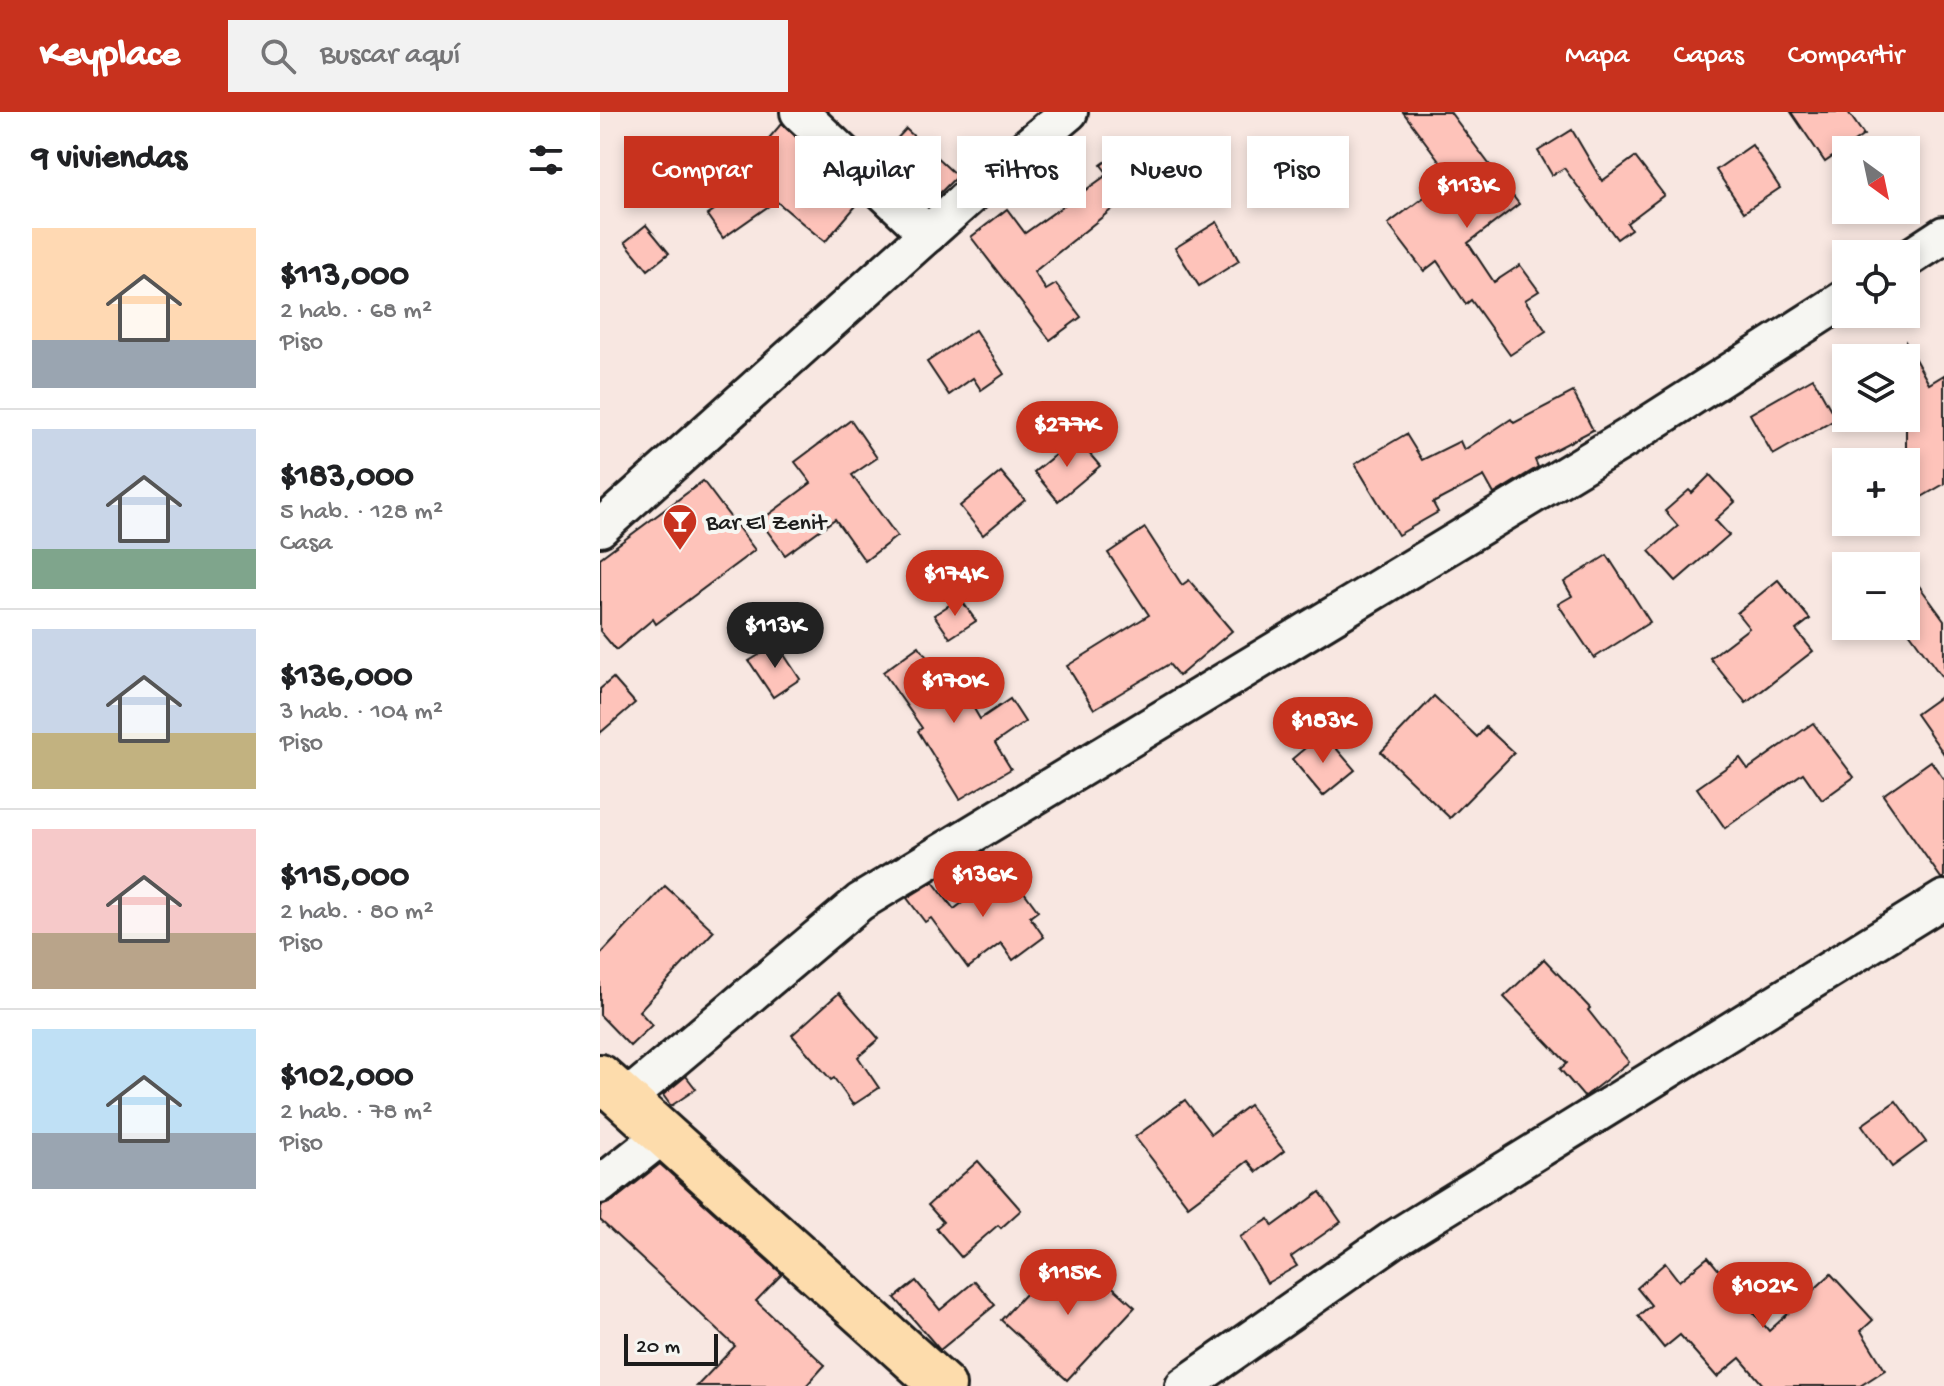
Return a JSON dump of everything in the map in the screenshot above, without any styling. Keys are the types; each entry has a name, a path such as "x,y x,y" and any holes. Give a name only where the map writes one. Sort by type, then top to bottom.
{"highway":[{"path":"613,1088 943,1386"}],"street":[{"path":"799,112 928,234"},
{"path":"600,528 1069,112"},
{"path":"1920,251 1944,235"},
{"path":"613,1088 860,902 1621,441 1832,307"},
{"path":"1184,1386 1394,1239 1944,899"},
{"path":"600,1185 663,1135"}],"building":[{"path":"1403,112 1450,112 1519,204 1468,243 1494,282 1520,265 1539,291 1525,300 1546,331 1510,355 1471,300 1466,304 1437,261 1424,271 1388,224 1435,189 1431,183 1447,171"},
{"path":"1791,112 1848,112 1864,135 1832,136 1832,157 1825,162"},
{"path":"782,123 795,136 795,208 854,208 825,242 779,204 779,136 771,136"},
{"path":"906,129 914,136 899,136"},
{"path":"1572,130 1602,181 1635,157 1664,195 1627,223 1631,229 1617,239 1564,168 1552,175 1538,151"},
{"path":"1752,145 1780,188 1744,212 1716,170"},
{"path":"941,161 957,176 941,192"},
{"path":"1102,178 1102,208 1113,208 1034,272 1046,290 1056,284 1081,317 1050,340 971,237 1007,209 1025,233 1060,208 1086,208 1086,190"},
{"path":"717,208 766,208 723,238 707,215"},
{"path":"1217,222 1239,261 1199,286 1175,248"},
{"path":"646,225 669,253 648,270 625,242"},
{"path":"975,330 1004,374 981,390 973,378 949,395 927,362"},
{"path":"1920,368 1929,384 1944,375 1944,484 1920,498 1920,448 1906,448 1906,432 1920,432"},
{"path":"1813,378 1832,412 1832,421 1773,455 1750,414"},
{"path":"1573,392 1593,430 1535,460 1538,467 1494,494 1484,476 1433,503 1438,512 1398,535 1355,464 1406,434 1422,460 1460,441 1464,450 1511,419 1514,423"},
{"path":"851,420 877,458 852,475 897,536 865,561 835,519 785,555 760,521 811,483 795,462"},
{"path":"1076,438 1100,466 1058,501 1034,472"},
{"path":"1001,472 1025,500 983,535 960,506"},
{"path":"1710,475 1735,502 1715,520 1729,535 1676,581 1649,551 1678,526 1665,511 1689,490 1692,493"},
{"name":"Bar El Zenit","path":"703,481 755,550 656,624 653,619 616,650 600,631 600,558"},
{"path":"1145,528 1182,585 1189,580 1232,631 1179,676 1169,664 1094,709 1067,666 1149,615 1108,553"},
{"path":"1607,555 1650,622 1594,658 1558,604 1572,596 1564,582"},
{"path":"1778,580 1810,619 1796,630 1813,651 1746,703 1710,658 1749,628 1737,613"},
{"path":"1920,587 1944,620 1944,680 1915,640 1920,640"},
{"path":"960,598 976,621 950,638 934,615"},
{"path":"777,644 800,679 773,697 749,661"},
{"path":"919,646 960,705 969,700 980,719 1010,699 1025,722 995,743 1011,769 960,799 918,731 922,728 883,672"},
{"path":"613,678 635,703 600,733 600,689"},
{"path":"1944,694 1944,754 1916,714"},
{"path":"1434,696 1477,737 1486,727 1514,753 1450,818 1381,752"},
{"path":"1813,723 1854,777 1822,800 1803,773 1725,828 1697,788 1740,758 1748,769"},
{"path":"1323,733 1355,770 1323,796 1292,759"},
{"path":"1931,761 1944,780 1944,878 1941,878 1883,795"},
{"path":"1007,869 1038,911 1030,917 1044,937 1013,960 1001,943 968,968 931,918 925,922 907,898 933,882 954,909"},
{"path":"665,886 714,931 639,1011 652,1025 630,1046 600,1015 600,955"},
{"path":"1544,959 1590,1008 1588,1010 1629,1062 1584,1097 1560,1069 1567,1063 1504,997"},
{"path":"839,993 879,1039 858,1057 879,1088 853,1105 834,1078 831,1080 792,1035"},
{"path":"686,1076 696,1089 671,1106 663,1095"},
{"path":"1185,1100 1211,1134 1249,1105 1284,1151 1257,1172 1248,1161 1188,1206 1135,1137"},
{"path":"1896,1101 1926,1142 1892,1167 1862,1125"},
{"path":"978,1161 1021,1210 961,1257 936,1228 943,1222 928,1205"},
{"path":"660,1164 782,1274 756,1301 825,1365 806,1386 697,1386 735,1346 600,1220 601,1206 613,1201"},
{"path":"1320,1192 1341,1222 1291,1257 1297,1266 1267,1283 1240,1237 1269,1219 1273,1226"},
{"path":"1708,1257 1769,1331 1831,1274 1873,1320 1861,1331 1885,1370 1860,1386 1764,1386 1740,1358 1717,1377 1680,1335 1664,1348 1638,1316 1651,1305 1637,1288 1665,1263 1679,1281"},
{"path":"1053,1264 1072,1281 1087,1264 1135,1307 1067,1380 1001,1320"},
{"path":"916,1281 940,1310 975,1281 995,1305 940,1350 895,1298"}],"place":[{"name":"Bar El Zenit","path":"680,552"}]}
